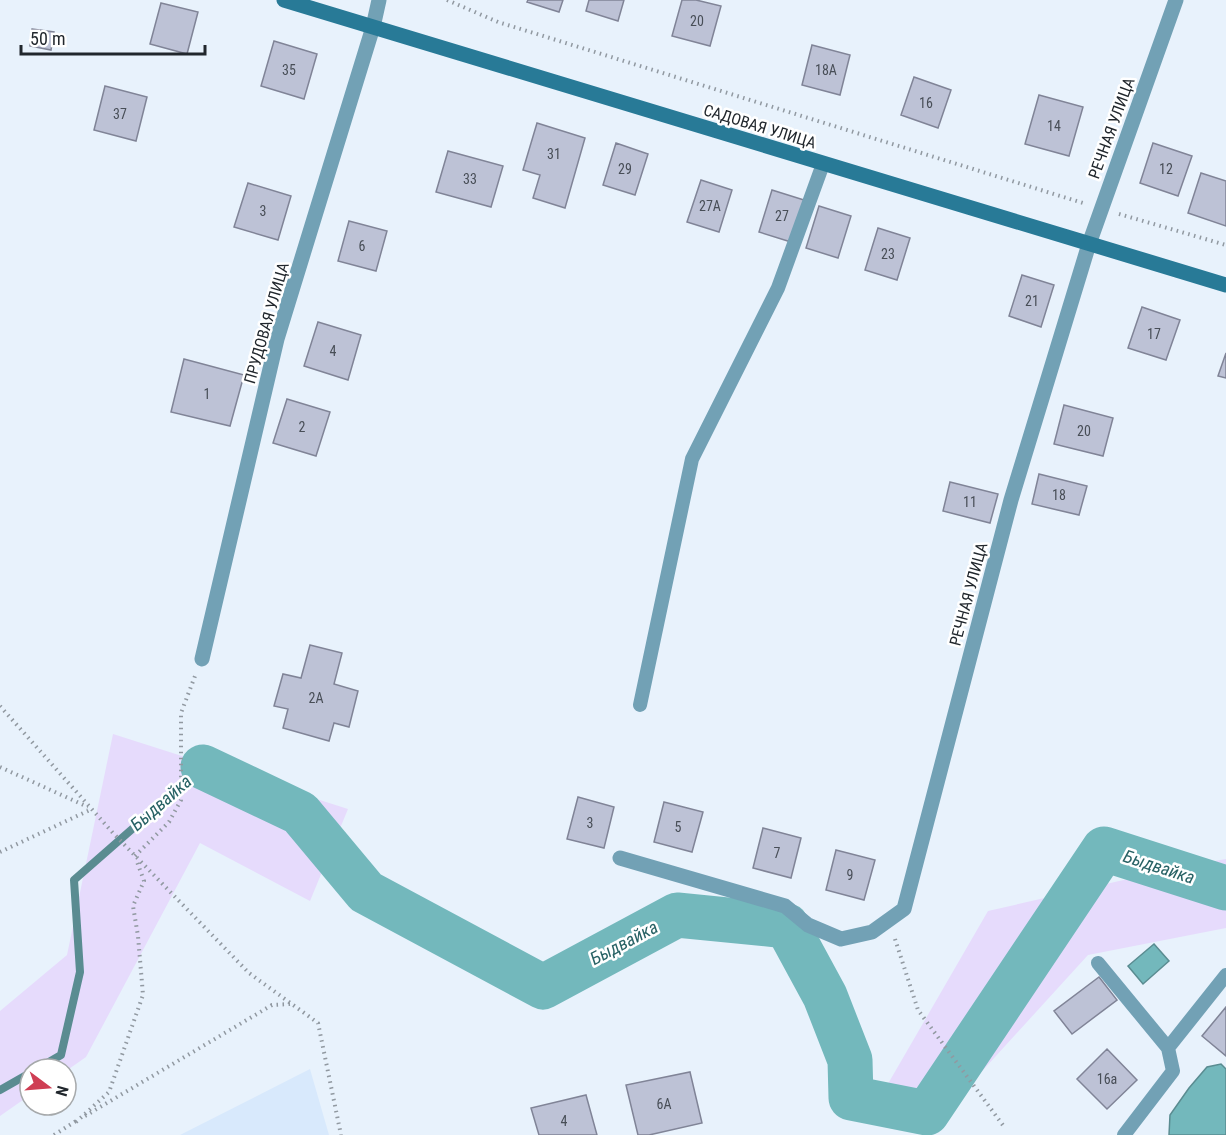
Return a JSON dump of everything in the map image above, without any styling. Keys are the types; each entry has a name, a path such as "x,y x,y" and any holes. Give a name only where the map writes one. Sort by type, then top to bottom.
{"street":[{"name":"САДОВАЯ УЛИЦА","path":"284,0 1226,285"},
{"name":"ПРУДОВАЯ УЛИЦА","path":"202,659 278,339 380,0"},
{"name":"РЕЧНАЯ УЛИЦА","path":"621,858 785,906 808,925 841,939 872,932 904,909 1011,500 1089,244 1176,0"}],"lane":[{"path":"640,705 692,459 778,288 823,164"},
{"path":"1098,963 1168,1048 1173,1071 1124,1135"},
{"path":"1168,1048 1226,975"}],"path":[{"path":"447,0 498,22 1101,209 1226,245"},
{"path":"135,856 169,822 182,800 181,713 202,659"},
{"path":"0,706 113,833 249,973 318,1023 341,1135"},
{"path":"0,767 92,809"},
{"path":"0,852 92,809"},
{"path":"76,1122 109,1092 143,996 133,906 144,881 135,856"},
{"path":"889,920 918,1010 1005,1128"},
{"path":"54,1135 272,1005 292,1004"}],"shaded area":[{"path":"113,734 348,809 310,901 200,843 86,1057 78,1063 78,1057 18,1057 18,1103 0,1116 0,1011 67,955"},
{"path":"1226,859 1226,928 1088,955 944,1113 874,1108 988,911 1185,866"},
{"path":"310,1069 329,1135 180,1135"}],"water":[{"path":"1199,864 1226,872 1226,900 1196,894 1190,882"},
{"path":"1154,944 1169,961 1143,984 1128,966"},
{"path":"1221,1064 1226,1069 1226,1135 1169,1135 1170,1115 1189,1088 1207,1067"}],"building":[{"path":"528,0 563,0 559,12 527,2"},
{"path":"589,0 624,0 618,21 586,11"},
{"path":"682,0 696,0 721,6 710,46 672,36"},
{"path":"161,3 198,12 187,54 150,44"},
{"path":"32,29 54,32 51,50 30,46"},
{"path":"274,41 317,54 304,99 261,86"},
{"path":"812,45 850,55 840,95 802,85"},
{"path":"914,77 951,90 938,128 901,115"},
{"path":"105,86 147,97 136,141 94,130"},
{"path":"1039,95 1083,107 1069,156 1025,144"},
{"path":"537,123 585,138 565,208 533,198 540,175 523,170"},
{"path":"616,143 648,154 635,195 603,185"},
{"path":"1153,143 1192,156 1178,196 1140,183"},
{"path":"448,151 503,166 491,207 436,192"},
{"path":"1201,173 1226,181 1226,226 1188,213"},
{"path":"701,180 732,190 719,232 687,222"},
{"path":"248,183 291,196 278,240 234,227"},
{"path":"772,190 804,200 791,242 759,232"},
{"path":"819,206 851,216 838,258 806,248"},
{"path":"349,221 387,231 376,271 338,261"},
{"path":"878,228 910,238 897,280 865,270"},
{"path":"1022,275 1054,285 1041,327 1009,316"},
{"path":"1142,307 1180,320 1166,360 1128,348"},
{"path":"318,322 361,335 348,380 304,366"},
{"path":"1226,353 1226,378 1218,376"},
{"path":"184,359 244,375 230,426 171,412"},
{"path":"287,399 330,412 316,456 273,443"},
{"path":"1064,405 1113,418 1103,456 1054,444"},
{"path":"1039,474 1087,486 1079,515 1032,504"},
{"path":"950,482 998,494 990,523 943,511"},
{"path":"310,645 342,653 334,684 358,691 349,727 334,723 329,741 283,728 288,709 274,706 283,674 301,678"},
{"path":"578,797 614,807 604,848 567,839"},
{"path":"664,802 703,812 692,852 654,842"},
{"path":"763,828 801,838 791,878 753,868"},
{"path":"836,850 875,860 864,900 826,890"},
{"path":"1099,977 1117,1000 1072,1034 1054,1011"},
{"path":"1226,1007 1226,1056 1202,1036"},
{"path":"1107,1049 1137,1080 1107,1109 1077,1079"},
{"path":"690,1072 702,1123 649,1135 638,1135 626,1085"},
{"path":"586,1095 597,1135 539,1135 531,1108"}],"waterway":[{"name":"Быдвайка","path":"58,1057 61,1055 80,972 74,880 203,767"},
{"name":"Быдвайка","path":"203,767 300,813 366,892 543,987 677,915 787,926 825,996 850,1060 851,1098 927,1113 1104,849 1226,888"},
{"name":"Быдвайка","path":"0,1090 18,1080"}]}
